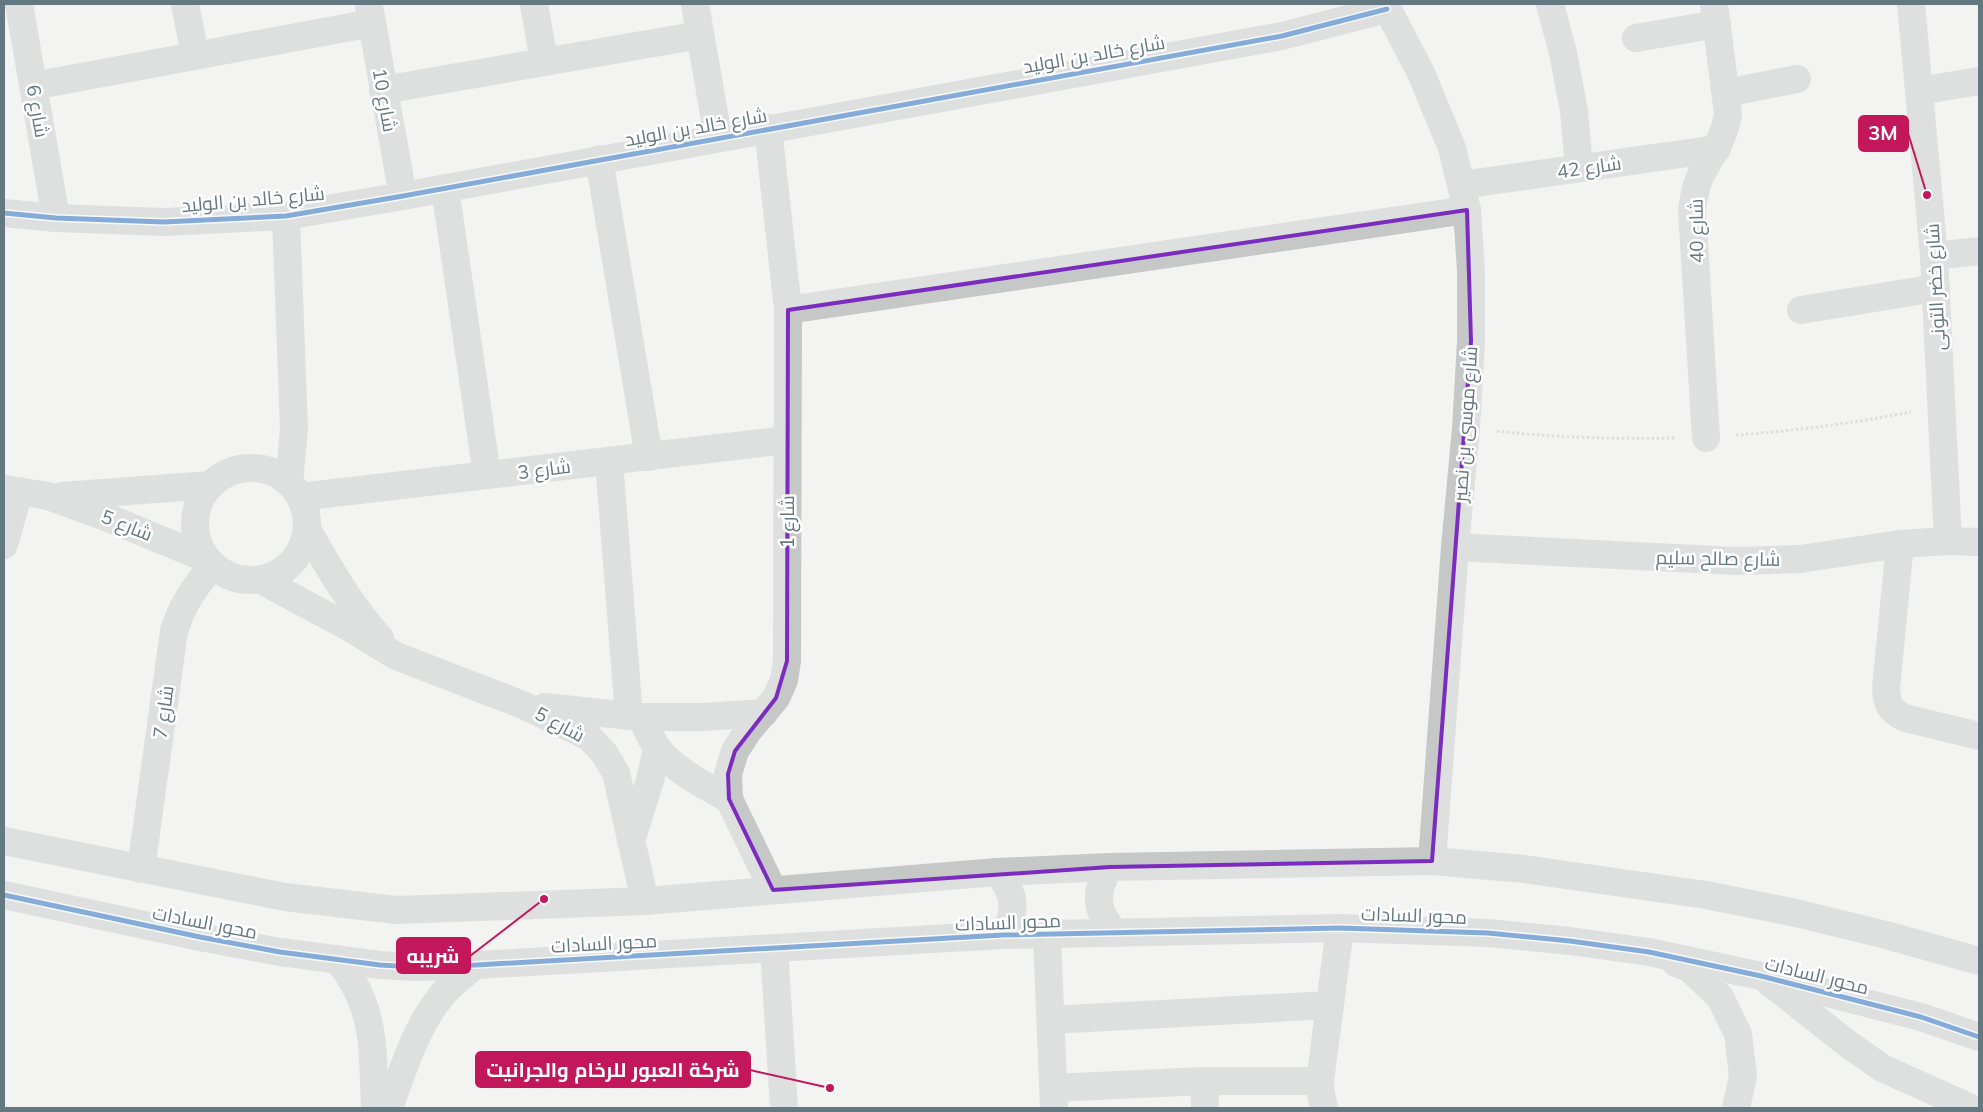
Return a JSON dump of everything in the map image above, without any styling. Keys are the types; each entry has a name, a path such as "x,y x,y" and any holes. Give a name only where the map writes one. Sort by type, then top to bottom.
{"street":[{"path":"185,4 195,55"},
{"path":"534,4 544,62"},
{"path":"695,4 718,137"},
{"path":"1550,4 1564,53 1574,110 1580,168"},
{"name":"شارع خضر التونى","path":"1911,4 1934,256 1948,541"},
{"name":"شارع 6","path":"14,7 33,86 56,218"},
{"name":"شارع خالد بن الوليد","path":"4,213 56,218 164,222 286,216 1282,36 1386,7"},
{"name":"شارع موسى بن نصير","path":"1386,7 1421,73 1452,148 1464,198 1470,271 1471,341 1466,428 1455,547 1432,861"},
{"path":"33,86 195,55 370,13"},
{"name":"شارع 10","path":"370,13 403,196"},
{"path":"1636,38 1716,14"},
{"name":"شارع 40","path":"1706,438 1692,210 1695,190 1700,176 1726,132 1728,114 1716,14"},
{"path":"383,90 700,35"},
{"path":"1726,93 1797,79"},
{"path":"1919,91 1979,81"},
{"name":"شارع 1","path":"768,128 788,310 787,661 784,680 776,698 748,731 735,752 728,774 729,799 772,890"},
{"name":"شارع 42","path":"788,310 1464,198 1580,168 1717,148"},
{"path":"599,160 649,456"},
{"path":"446,188 487,475"},
{"path":"286,216 295,490"},
{"path":"1934,256 1979,251"},
{"path":"1801,310 1936,288"},
{"name":"شارع 3","path":"295,490 487,475 787,440"},
{"path":"609,461 635,717 657,749 687,774 729,799"},
{"path":"256,468 268,470 279,476 295,490 306,513 307,530 303,547 293,563 278,574 261,580 244,581 227,576 208,562 197,544 194,528 195,512 201,497 210,484 231,471 256,468"},
{"name":"شارع 5","path":"48,496 210,484"},
{"path":"4,545 11,490"},
{"name":"شارع 5","path":"11,490 48,496 101,514 208,562"},
{"name":"شارع 5","path":"307,530 332,575 361,617 396,656"},
{"name":"شارع صالح سليم","path":"1455,547 1737,561 1800,558 1900,544 1948,541 1979,542"},
{"path":"1900,544 1886,701 1894,712 1904,718 1979,736"},
{"name":"شارع 7","path":"141,868 174,631 180,611 208,562"},
{"name":"شارع 5","path":"261,580 322,612 396,656 523,705 589,737 604,753 616,773 645,901"},
{"path":"523,705 635,717 703,717 764,713"},
{"path":"631,842 650,780 657,749"},
{"path":"4,841 285,897 396,910 645,901 997,872 1110,866 1432,861 1533,870 1706,895 1814,918 1979,961"},
{"path":"1110,866 1102,879 1099,893 1099,908 1105,922 1115,933"},
{"path":"997,872 1006,883 1012,896 1013,909 1010,923 1003,935"},
{"name":"محور السادات","path":"4,894 200,937 280,952 415,967 1003,935 1047,936 1340,928 1488,933 1570,941 1649,952 1761,976 1921,1017 1979,1037"},
{"path":"1324,1108 1320,1094 1320,1081 1340,928"},
{"path":"1047,936 1054,1098 1204,1081 1320,1081"},
{"path":"774,948 784,1108"},
{"path":"1649,952 1688,968 1720,997 1738,1034 1743,1076 1736,1108"},
{"path":"337,959 351,976 361,995 368,1015 375,1108"},
{"path":"389,1108 425,1018 451,986 476,965"},
{"path":"1761,976 1882,1068 1971,1108"},
{"path":"1050,1020 1330,1005"},
{"path":"1204,1081 1205,1108"}],"highlighted area":[{"path":"1467,210 1471,341 1432,861 1110,867 773,890 729,799 728,774 735,751 776,698 787,661 788,310"}],"cycle path":[{"path":"4,213 56,218 164,222 286,216 1282,36 1387,9"},
{"path":"4,895 280,952 380,965 415,967 1003,935 1340,928 1488,933 1570,941 1649,952 1761,976 1921,1017 1979,1037"}],"place":[{"name":"3M","path":"1927,195"},
{"name":"شريبه","path":"544,899"},
{"name":"شركة العبور للرخام والجرانيت","path":"830,1088"}]}
